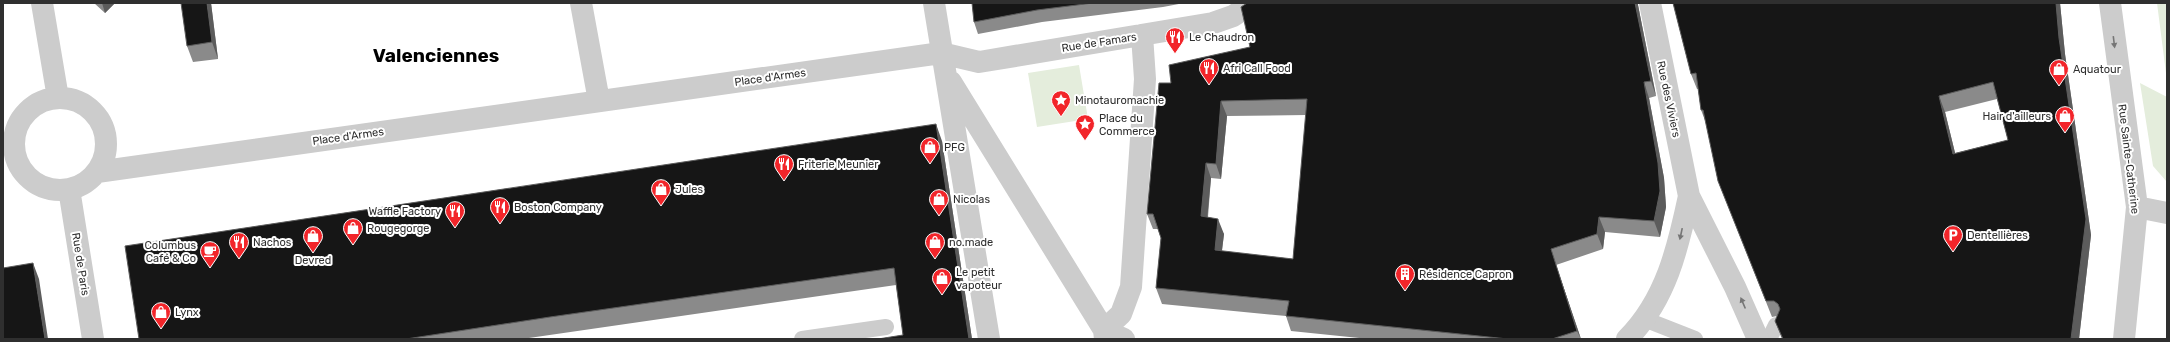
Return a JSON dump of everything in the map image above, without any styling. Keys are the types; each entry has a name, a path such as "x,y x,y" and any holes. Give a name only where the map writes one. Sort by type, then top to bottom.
{"street":[{"path":"42,3 58,98"},
{"path":"581,3 599,101"},
{"path":"934,3 989,339"},
{"name":"Rue de Famars","path":"941,53 979,62 1213,23 1228,18 1253,3"},
{"name":"Rue des Viviers","path":"1650,3 1689,196 1736,287 1758,339"},
{"name":"Rue Sainte-Catherine","path":"2110,3 2137,208 2124,339"},
{"path":"1104,335 1121,314 1131,287 1145,79 1142,35"},
{"path":"941,53 952,85 1104,335 1124,339"},
{"name":"Place d'Armes","path":"97,172 941,53"},
{"path":"58,98 80,103 90,109 98,117 103,127 106,144 105,156 97,172 85,183 69,189 53,190 34,182 9,151 17,128 27,113 41,102 58,98"},
{"name":"Rue de Paris","path":"69,189 93,339"},
{"name":"Rue des Viviers","path":"1627,339 1644,319 1665,283 1678,250 1689,196"},
{"path":"2137,208 2167,213"}],"lane":[{"path":"1644,319 1695,339"},
{"path":"802,339 886,327"}],"green space":[{"path":"2157,3 2167,3 2167,81"},
{"path":"1079,65 1088,119 1037,127 1028,73"},
{"path":"2140,83 2167,97 2167,182 2153,166"}],"building":[{"path":"181,3 207,3 212,42 187,46"},
{"path":"972,3 1093,3 1037,10 974,22"},
{"path":"1247,3 1635,3 1651,81 1644,82 1658,163 1660,191 1654,221 1599,217 1597,234 1551,249 1577,331 1552,339 1508,339 1286,316 1289,301 1156,288 1161,238 1153,214 1147,214 1159,83 1171,83 1169,65 1250,47 1241,7","holes":["1307,99 1293,259 1215,250 1218,219 1201,216 1206,163 1216,164 1221,101"]},
{"path":"1673,3 2056,3 2059,38 2086,219 2071,339 1783,339 1775,321 1780,309 1778,304 1774,301 1766,301 1718,181 1703,110 1701,110 1696,73 1691,74","holes":["1993,82 2008,140 1953,154 1939,96"]},
{"path":"936,124 969,339 878,339 903,335 894,268 406,339 139,339 125,246"},
{"path":"33,263 45,339 3,339 3,268"}],"place":[{"name":"Le Chaudron","path":"1175,54"},
{"name":"Afri Call Food","path":"1209,85"},
{"name":"Aquatour","path":"2059,86"},
{"name":"Minotauromachie","path":"1061,117"},
{"name":"Hair d'ailleurs","path":"2065,133"},
{"name":"Place du Commerce","path":"1085,141"},
{"name":"PFG","path":"930,164"},
{"name":"Friterie Meunier","path":"784,181"},
{"name":"Jules","path":"661,206"},
{"name":"Nicolas","path":"939,216"},
{"name":"Boston Company","path":"500,224"},
{"name":"Waffle Factory","path":"455,228"},
{"name":"Rougegorge","path":"353,245"},
{"name":"Dentellières","path":"1953,252"},
{"name":"Devred","path":"313,253"},
{"name":"Nachos","path":"239,259"},
{"name":"no.made","path":"935,259"},
{"name":"Columbus Café & Co","path":"210,268"},
{"name":"Résidence Capron","path":"1405,291"},
{"name":"Le petit vapoteur","path":"942,295"},
{"name":"Lynx","path":"161,329"}],"district":[{"name":"Valenciennes","path":"436,55"}]}
